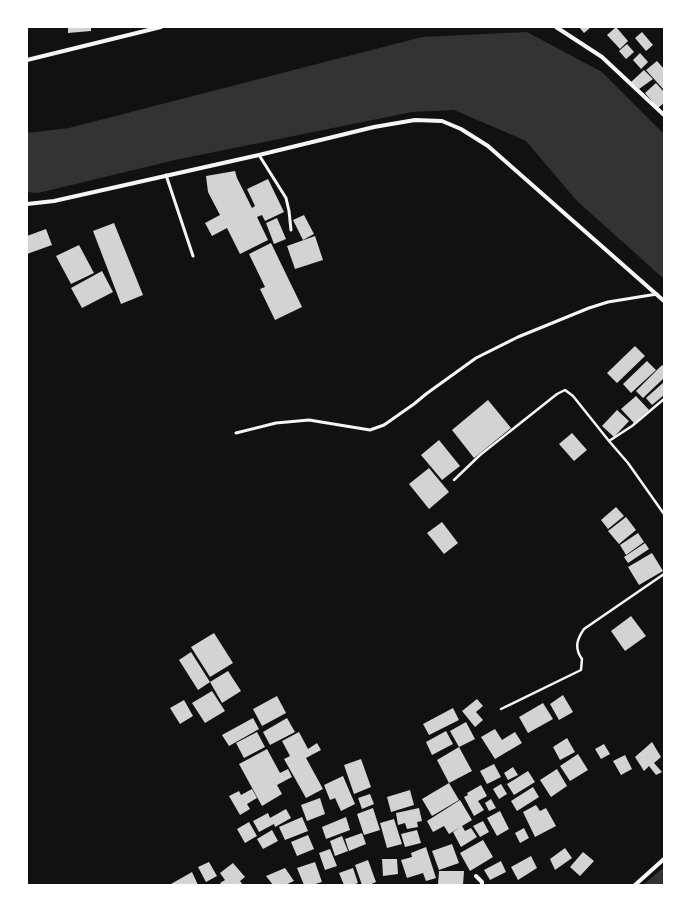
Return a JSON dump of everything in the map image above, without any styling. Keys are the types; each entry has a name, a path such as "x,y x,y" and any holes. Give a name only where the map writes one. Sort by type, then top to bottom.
{"street":[{"path":"27,60 161,27"},
{"path":"556,27 602,57 664,115"},
{"path":"27,204 54,201 259,155 374,127 416,120 442,121 461,129 488,146 664,301"},
{"path":"635,885 664,859"},
{"path":"476,876 482,882 482,885"}],"lane":[{"path":"259,155 286,198 291,230"},
{"path":"166,175 193,256"},
{"path":"236,433 276,423 309,420 370,430 384,425 476,358 518,337 589,308 608,302 657,294"}],"path":[{"path":"454,480 480,455 557,394 565,390 573,396 628,463 664,514"},
{"path":"609,441 632,426 664,398"},
{"path":"501,709 581,670 582,659 578,653 577,645 578,636 584,629 664,574"}],"shaded area":[{"path":"527,32 602,72 664,134 664,279 577,201 526,141 454,110 412,112 175,160 38,193 27,192 27,133 69,128 422,37"},
{"path":"664,867 664,885 643,885"}],"building":[{"path":"68,27 91,27 91,31 68,33"},
{"path":"579,27 591,27 584,33"},
{"path":"616,27 628,41 620,49 607,35"},
{"path":"642,32 653,45 646,51 635,38"},
{"path":"627,44 634,52 626,59 619,51"},
{"path":"640,53 648,62 641,69 633,60"},
{"path":"657,61 664,69 664,90 646,70"},
{"path":"644,70 653,79 639,89 631,82"},
{"path":"656,83 664,92 664,103 658,108 645,93"},
{"path":"235,171 252,208 255,206 247,189 268,179 284,212 265,221 262,215 257,217 268,240 240,254 227,228 212,236 205,223 220,215 208,192 206,176"},
{"path":"304,215 314,234 303,240 293,220"},
{"path":"277,218 286,239 274,244 266,223"},
{"path":"114,223 143,295 121,304 93,231"},
{"path":"46,229 52,245 27,254 27,236"},
{"path":"315,236 323,260 295,269 287,246"},
{"path":"271,243 302,307 275,320 260,289 265,287 249,254"},
{"path":"79,245 94,273 71,284 56,256"},
{"path":"102,271 113,292 82,308 71,288"},
{"path":"635,346 645,356 617,383 607,373"},
{"path":"647,361 656,370 631,393 623,384"},
{"path":"662,365 664,367 664,378 643,398 636,391"},
{"path":"664,382 664,395 652,405 646,398"},
{"path":"636,396 649,410 634,423 621,409"},
{"path":"488,400 511,428 474,458 452,430"},
{"path":"617,410 629,421 614,437 602,426"},
{"path":"572,433 587,450 574,461 559,444"},
{"path":"439,440 460,466 442,480 421,455"},
{"path":"429,468 449,492 429,509 409,484"},
{"path":"616,507 624,516 608,529 601,520"},
{"path":"626,517 636,530 619,544 608,531"},
{"path":"442,522 458,543 444,554 427,533"},
{"path":"638,533 644,542 626,555 620,545"},
{"path":"645,543 649,549 628,563 624,557"},
{"path":"652,553 663,571 639,585 628,567"},
{"path":"631,616 646,636 625,651 611,631"},
{"path":"214,633 233,663 210,677 191,647"},
{"path":"191,652 210,682 198,690 179,660"},
{"path":"228,671 241,691 222,703 210,682"},
{"path":"212,691 225,711 205,723 192,703"},
{"path":"563,695 573,712 559,720 550,704"},
{"path":"277,696 286,713 262,726 253,709"},
{"path":"477,699 483,706 476,712 483,720 475,727 462,711"},
{"path":"184,700 193,716 180,724 170,708"},
{"path":"543,703 553,719 528,733 519,717"},
{"path":"453,708 459,720 429,735 423,724"},
{"path":"253,718 259,729 229,746 222,735"},
{"path":"287,718 295,732 270,745 263,732"},
{"path":"466,722 475,739 459,747 450,731"},
{"path":"495,729 502,740 515,732 522,743 495,759 481,737"},
{"path":"446,731 453,744 432,755 426,742"},
{"path":"257,732 265,747 244,758 236,743"},
{"path":"299,732 308,749 317,743 321,750 306,758 323,789 306,798 284,759 290,756 282,741"},
{"path":"567,738 575,752 560,760 553,747"},
{"path":"652,742 661,757 654,763 662,772 656,775 649,766 644,771 635,757"},
{"path":"604,744 610,754 601,759 595,749"},
{"path":"459,747 472,771 449,783 437,760"},
{"path":"267,749 280,773 288,769 292,777 277,785 282,794 262,806 239,764"},
{"path":"578,754 588,770 570,781 560,766"},
{"path":"625,755 632,769 621,775 613,761"},
{"path":"361,759 371,787 354,794 344,765"},
{"path":"494,764 501,777 487,784 480,771"},
{"path":"513,767 518,775 508,780 504,773"},
{"path":"557,769 567,786 551,797 540,780"},
{"path":"528,771 535,782 514,795 507,784"},
{"path":"343,776 355,804 341,811 335,798 330,800 324,785"},
{"path":"449,783 459,800 432,816 422,799"},
{"path":"501,784 507,794 499,799 493,789"},
{"path":"481,785 487,796 478,801 484,810 474,816 464,797 468,795 467,793"},
{"path":"533,787 539,797 517,811 511,801"},
{"path":"252,789 257,798 247,804 250,809 240,815 229,796 239,791 241,795"},
{"path":"410,790 414,805 391,812 387,797"},
{"path":"370,794 374,804 362,809 358,798"},
{"path":"320,798 325,814 307,821 301,805"},
{"path":"491,799 496,808 489,811 485,803"},
{"path":"460,800 472,820 449,834 444,826 433,832 427,821"},
{"path":"536,805 540,811 546,808 556,826 535,837 523,812"},
{"path":"373,808 380,830 364,835 357,814"},
{"path":"419,808 422,821 417,822 418,827 407,829 405,823 398,825 396,813"},
{"path":"286,809 291,818 275,827 274,824 259,832 253,821 268,813 270,818"},
{"path":"500,811 509,829 497,836 487,818"},
{"path":"302,817 308,831 285,840 279,827"},
{"path":"346,817 350,830 326,839 322,827"},
{"path":"394,819 402,844 387,848 380,823"},
{"path":"483,821 489,832 480,837 473,826"},
{"path":"249,822 257,836 245,843 237,829"},
{"path":"462,826 465,831 471,828 477,837 461,847 453,832"},
{"path":"524,828 529,838 520,843 515,833"},
{"path":"272,830 278,841 263,849 257,839"},
{"path":"417,830 421,843 405,847 401,834"},
{"path":"362,833 366,844 349,851 345,839"},
{"path":"308,835 314,849 297,856 291,842"},
{"path":"342,836 348,851 335,856 330,841"},
{"path":"483,840 493,857 470,871 460,853"},
{"path":"452,844 459,863 439,870 432,851"},
{"path":"426,847 436,878 426,881 423,873 407,878 401,860 412,857 411,853"},
{"path":"565,848 572,858 555,870 550,859"},
{"path":"330,849 337,866 325,870 319,853"},
{"path":"583,852 594,861 580,876 570,867"},
{"path":"531,856 537,868 518,880 511,867"},
{"path":"382,859 397,859 398,874 383,876"},
{"path":"368,860 376,882 369,885 362,885 355,865"},
{"path":"501,861 506,872 490,880 484,870"},
{"path":"209,862 217,876 206,882 198,867"},
{"path":"315,862 322,882 312,885 304,885 297,868"},
{"path":"233,863 245,877 240,881 243,885 222,885 220,883 225,880 220,873"},
{"path":"285,868 294,881 285,885 273,885 266,876"},
{"path":"353,868 358,883 344,885 339,873"},
{"path":"439,871 464,871 463,885 438,885"},
{"path":"192,872 198,885 171,884"}]}
